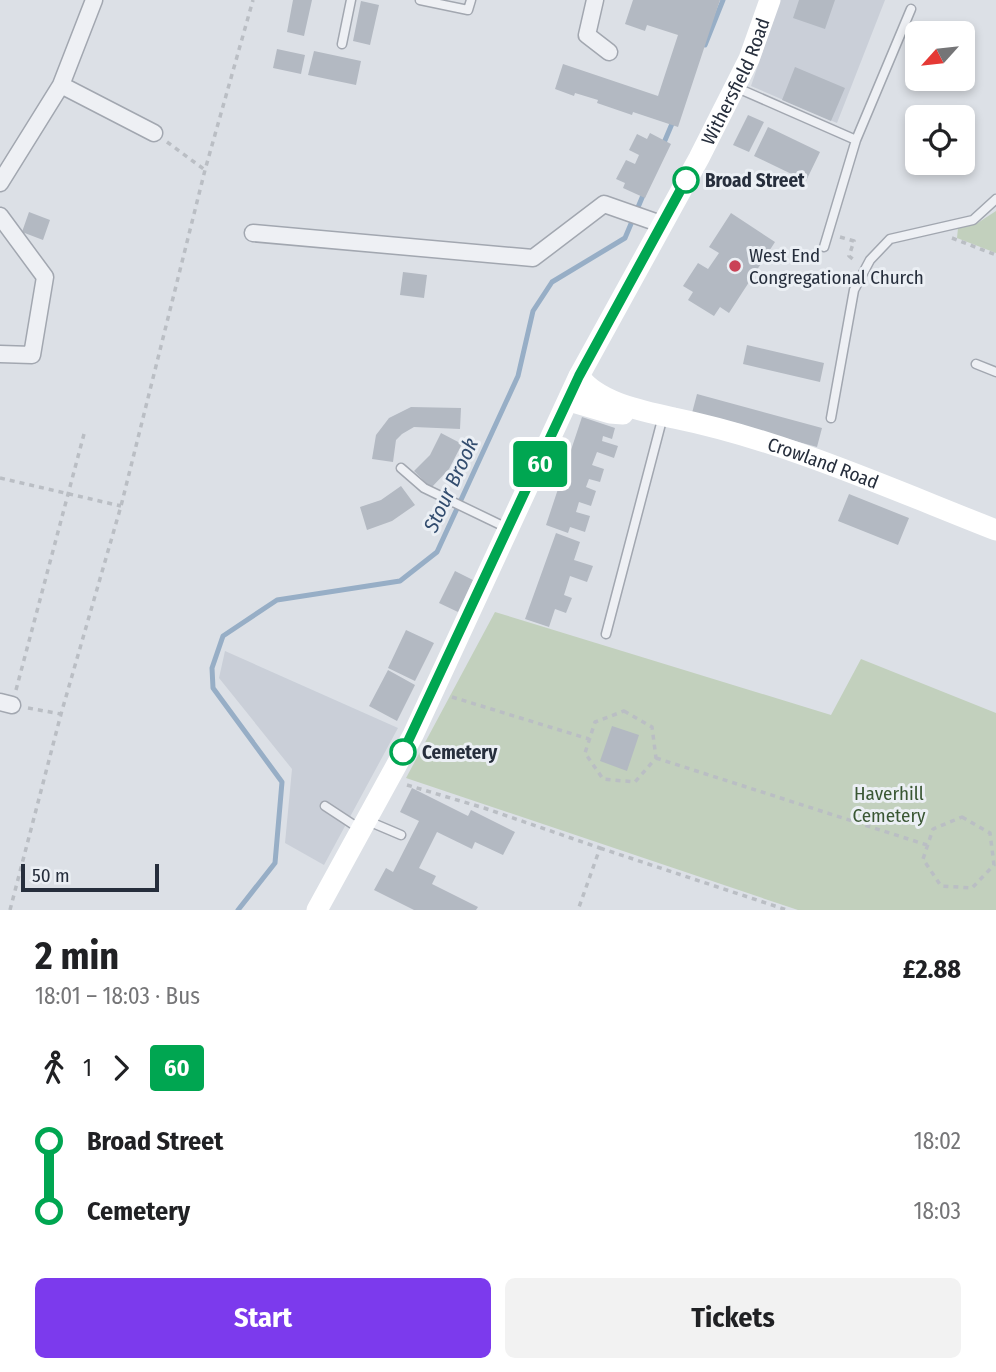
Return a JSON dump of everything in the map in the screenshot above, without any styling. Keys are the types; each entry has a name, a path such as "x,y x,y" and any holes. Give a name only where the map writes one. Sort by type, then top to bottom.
{"street":[{"path":"0,183 61,85 94,0"},
{"path":"595,0 587,35 609,52"},
{"name":"Withersfield Road","path":"317,910 413,735 579,376 699,158 749,59 770,0"},
{"path":"61,85 154,133"},
{"path":"253,233 533,258 604,204 661,224"},
{"path":"0,216 45,277 32,355 0,354"},
{"name":"Crowland Road","path":"579,376 595,393 654,414 757,439 996,530"},
{"name":"Crowland Road","path":"569,401 610,413 654,414"}],"lane":[{"path":"342,44 351,0"},
{"path":"420,0 468,10 471,0"},
{"path":"824,247 856,140 911,9"},
{"path":"734,87 856,140"},
{"path":"831,418 854,290 870,260 890,239 973,220 996,199"},
{"path":"976,364 996,372"},
{"path":"606,634 654,414"},
{"path":"401,468 412,479 433,492 509,529"},
{"path":"325,806 363,825 401,835"}],"path":[{"path":"10,910 61,714 121,506 205,170 253,0"},
{"path":"154,133 205,170"},
{"path":"933,230 996,255"},
{"path":"828,233 854,241 849,256 864,269"},
{"path":"61,714 6,703 84,433"},
{"path":"0,478 121,506"},
{"path":"434,691 590,739"},
{"path":"624,711 652,727 656,758 635,782 603,779 585,753 590,739 595,722 624,711"},
{"path":"656,758 927,845"},
{"path":"407,785 484,808 787,910"},
{"path":"962,817 990,833 995,865 972,888 941,886 923,859 927,845 933,829 962,817"},
{"path":"578,910 600,848"}],"shaded area":[{"path":"780,0 885,0 837,123 751,86"},
{"path":"225,651 398,728 324,865 285,843 292,769 219,678"}],"green space":[{"path":"996,211 996,253 957,238 958,228 976,224"},
{"name":"Haverhill Cemetery","path":"495,612 831,715 861,659 996,713 996,910 798,910 406,778"}],"building":[{"path":"293,0 312,0 304,36 287,32"},
{"path":"633,0 720,0 678,127 633,112 632,115 597,103 598,100 555,89 563,64 658,96 678,35 647,25 645,31 625,24"},
{"path":"799,0 835,0 825,29 793,18"},
{"path":"361,1 379,5 370,45 353,41"},
{"path":"277,49 305,55 301,74 273,68"},
{"path":"314,51 361,61 356,85 308,75"},
{"path":"795,67 845,88 831,121 782,100"},
{"path":"748,115 764,122 749,152 733,145"},
{"path":"768,127 820,152 806,181 754,156"},
{"path":"650,133 671,144 645,198 623,188 625,183 616,179 626,160 635,164 639,155 629,150 637,134 647,139"},
{"path":"29,212 50,220 43,240 22,232"},
{"name":"West End Congregational Church","path":"731,213 775,242 729,313 720,307 714,316 688,300 693,292 683,286 698,263 708,269 719,253 709,247"},
{"path":"403,272 427,275 424,298 400,295"},
{"path":"747,345 824,363 820,382 743,364"},
{"path":"697,394 822,428 817,447 692,413"},
{"path":"411,407 461,408 460,429 414,427 396,440 393,462 372,459 376,435 389,418"},
{"path":"582,417 615,428 612,439 603,436 602,441 618,446 614,458 597,452 592,465 604,469 600,482 589,479 586,487 596,491 591,506 579,502 576,512 590,516 585,532 570,527 568,533 546,525"},
{"path":"441,433 462,444 449,469 431,488 414,471 430,455"},
{"path":"401,486 415,505 392,521 367,530 360,507 381,500"},
{"path":"849,494 909,518 898,545 838,521"},
{"path":"556,533 580,542 574,560 593,566 587,582 570,576 564,595 572,598 566,613 555,609 549,627 525,619"},
{"path":"455,571 473,580 458,612 439,603"},
{"path":"406,630 434,643 415,681 388,668"},
{"path":"388,670 415,685 397,721 369,706"},
{"path":"612,726 639,735 627,771 600,761"},
{"path":"412,788 468,816 471,810 515,832 503,855 475,842 472,849 437,832 419,868 436,876 432,884 478,907 476,910 414,910 374,890 386,868 393,872 419,821 400,812"}],"waterway":[{"name":"Stour Brook","path":"705,45 723,0"},
{"name":"Stour Brook","path":"663,145 674,119"},
{"name":"Stour Brook","path":"238,910 275,863 282,782 213,688 212,668 223,636 277,600 400,581 437,552 518,376 533,311 552,282 625,238 644,193"}],"bus line":[{"name":"60","path":"403,752 434,691 579,376 635,278 686,180"}],"place":[{"name":"Broad Street","path":"686,180"},
{"name":"West End Congregational Church","path":"735,266"},
{"name":"Cemetery","path":"403,752"}]}
